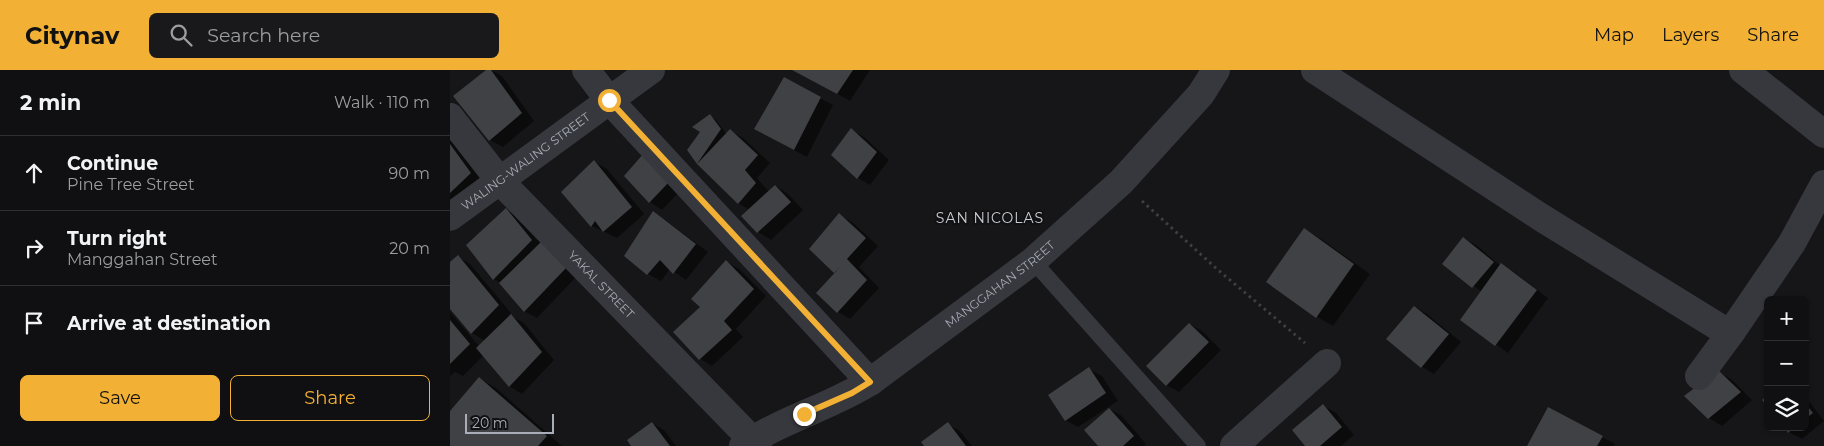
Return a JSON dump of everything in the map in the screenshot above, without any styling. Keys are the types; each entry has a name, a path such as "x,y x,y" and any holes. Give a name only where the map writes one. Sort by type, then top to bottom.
{"street":[{"path":"586,70 609,100 870,382"},
{"name":"WALING-WALING STREET","path":"450,217 651,70"},
{"name":"MANGGAHAN STREET","path":"751,444 777,426 852,393 870,382 1032,261 1121,182 1201,94 1216,70"},
{"path":"1315,70 1542,218 1730,334"},
{"path":"1743,70 1824,134"},
{"name":"YAKAL STREET","path":"450,117 500,180 751,444"},
{"path":"1699,376 1792,244 1824,184"},
{"path":"1234,446 1327,363"}],"lane":[{"path":"1032,261 1198,446"}],"path":[{"path":"1121,182 1218,270 1327,363"}],"building":[{"path":"486,70 491,70 522,113 489,141 453,96"},
{"path":"792,70 853,70 837,94"},
{"path":"784,77 821,97 794,150 754,129"},
{"path":"710,114 721,129 697,164 687,150 700,132 692,127"},
{"path":"851,128 877,152 857,179 831,155"},
{"path":"730,129 758,155 745,170 756,183 738,204 697,164"},
{"path":"450,144 471,173 450,193"},
{"path":"644,153 670,181 649,203 624,176"},
{"path":"594,160 632,207 603,232 595,221 591,227 561,192"},
{"path":"775,185 791,202 757,233 741,216"},
{"path":"506,208 532,240 493,280 466,245"},
{"path":"653,211 696,244 673,274 660,260 647,275 624,256"},
{"path":"839,213 866,238 847,259 867,280 837,313 816,293 841,266 834,273 809,249"},
{"path":"1304,228 1354,264 1316,318 1266,282"},
{"path":"1463,237 1494,262 1472,288 1442,264"},
{"path":"541,242 567,267 524,312 499,283"},
{"path":"458,255 499,305 471,334 450,309 450,262"},
{"path":"726,260 754,289 724,321 732,330 699,360 673,332 700,307 691,299"},
{"path":"1501,263 1537,290 1495,346 1460,320"},
{"path":"1414,306 1449,334 1421,368 1386,339"},
{"path":"511,314 542,352 509,387 476,348"},
{"path":"450,320 470,344 450,364"},
{"path":"1189,323 1209,342 1166,386 1146,366"},
{"path":"1089,367 1106,393 1065,421 1048,395"},
{"path":"1718,370 1741,392 1708,419 1684,396"},
{"path":"479,377 547,436 538,446 450,446 450,411"},
{"path":"1323,404 1342,427 1320,446 1305,446 1292,430"},
{"path":"1548,407 1603,436 1597,446 1527,446"},
{"path":"1109,408 1134,436 1123,446 1098,446 1084,430"},
{"path":"1809,408 1813,413 1809,416"},
{"path":"652,422 670,446 631,446 627,440"},
{"path":"948,422 966,446 924,446 921,442"}],"district":[{"name":"SAN NICOLAS","path":"990,218"}],"route":[{"path":"609,100 870,382 852,393 804,414"}]}
